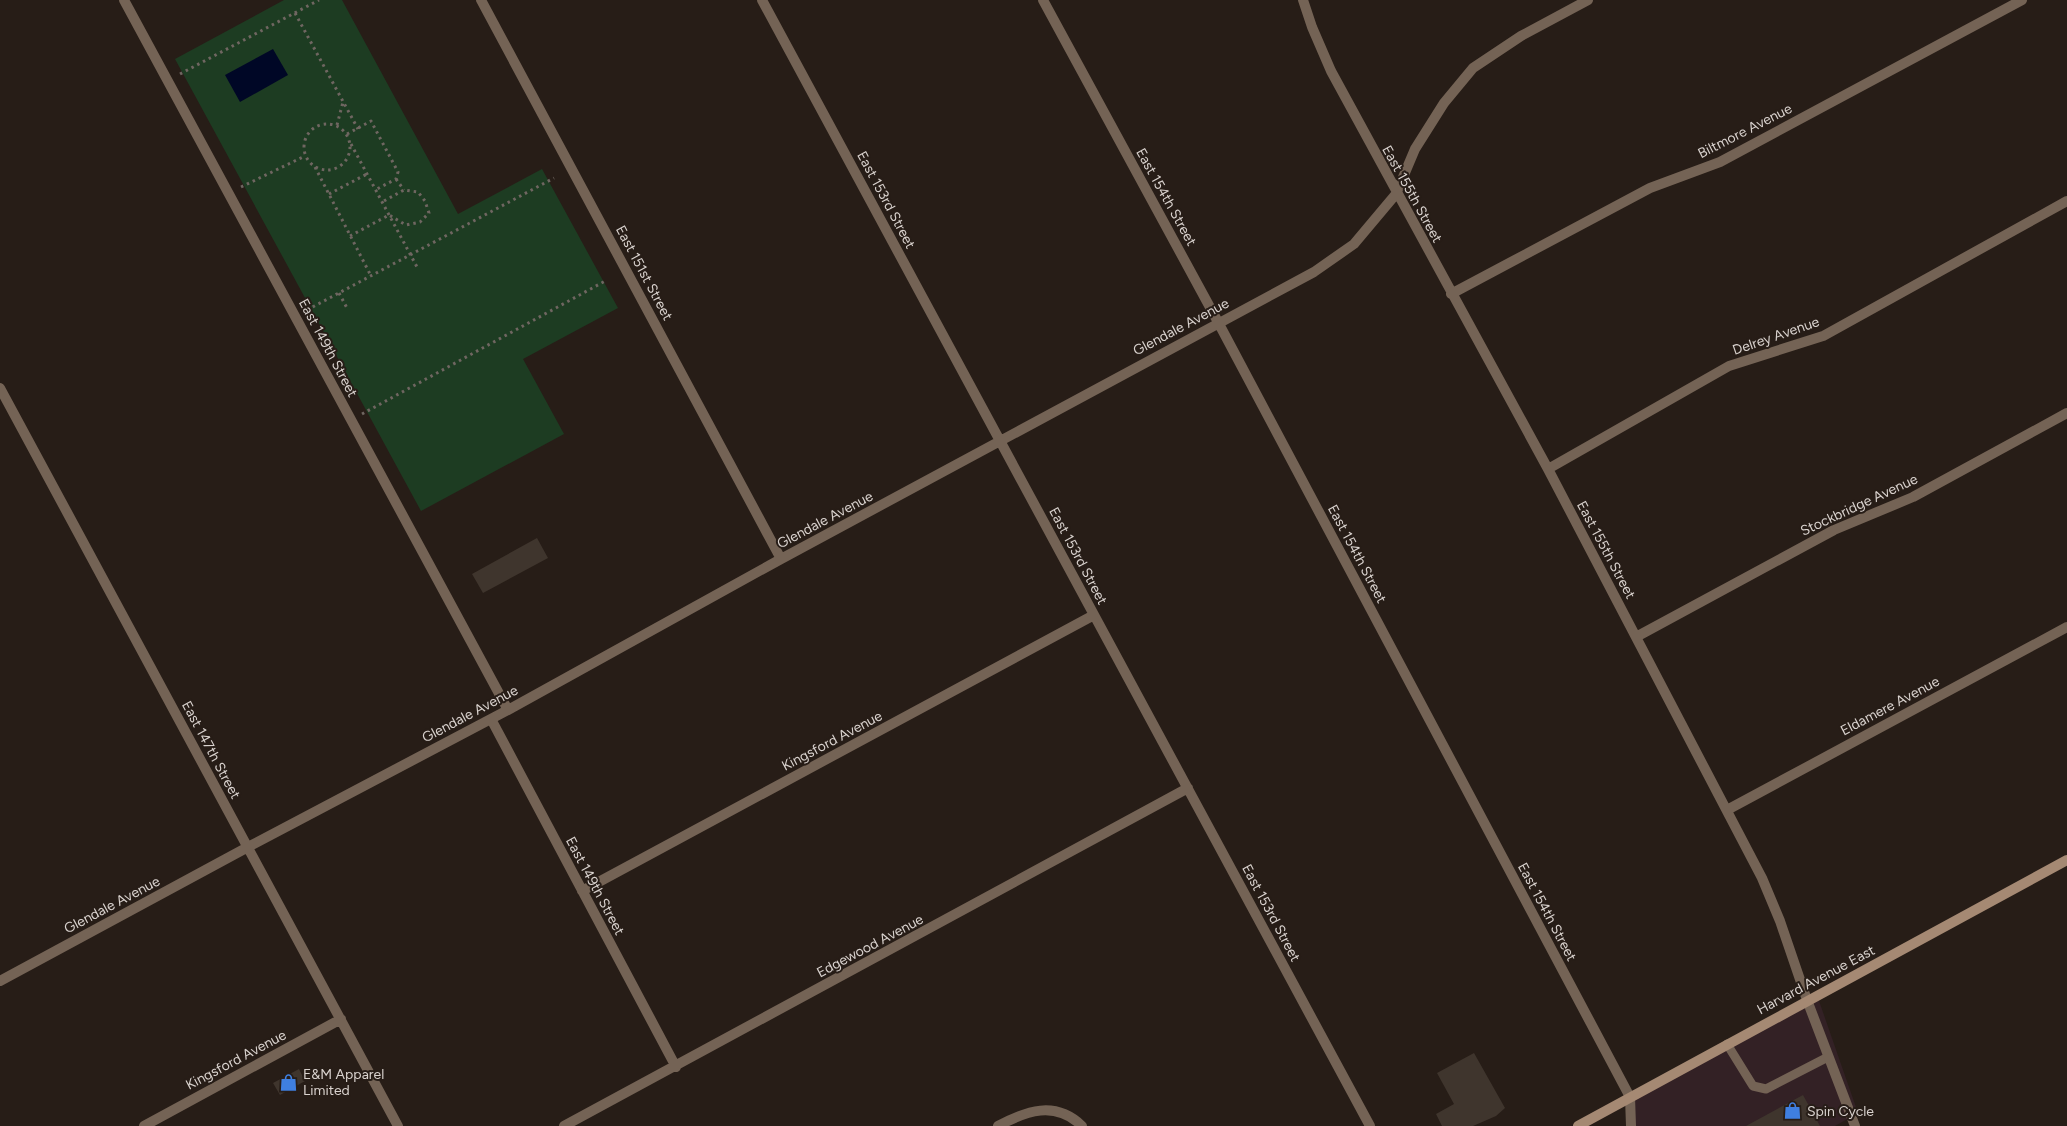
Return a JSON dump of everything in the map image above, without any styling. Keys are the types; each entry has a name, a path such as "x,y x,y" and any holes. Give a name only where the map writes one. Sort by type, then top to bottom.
{"main road":[{"name":"Harvard Avenue East","path":"1578,1126 2067,860"}],"street":[{"name":"East 149th Street","path":"124,0 508,710"},
{"name":"East 151st Street","path":"482,0 782,559"},
{"name":"East 153rd Street","path":"762,0 1370,1126"},
{"name":"East 154th Street","path":"1043,0 1218,322 1630,1097 1631,1126"},
{"name":"East 155th Street","path":"1303,0 1312,27 1331,71 1396,194 1548,469 1762,878 1780,921 1854,1126"},
{"name":"Glendale Avenue","path":"0,981 248,847 508,710 1218,322 1314,272 1354,244 1396,194 1414,149 1444,103 1473,68 1521,36 1588,0"},
{"name":"Biltmore Avenue","path":"1451,294 1650,188 1720,162 2022,0"},
{"name":"Delrey Avenue","path":"1548,469 1729,366 1822,336 2067,201"},
{"name":"East 147th Street","path":"0,388 398,1126"},
{"name":"Stockbridge Avenue","path":"1636,637 1834,530 1913,496 2067,413"},
{"name":"Kingsford Avenue","path":"582,891 1094,615"},
{"name":"Eldamere Avenue","path":"1727,810 2067,627"},
{"name":"East 149th Street","path":"491,719 676,1066"},
{"name":"Edgewood Avenue","path":"564,1126 1188,788"},
{"name":"Kingsford Avenue","path":"144,1126 341,1019"},
{"path":"998,1126 1019,1114 1036,1110 1057,1112 1073,1118 1082,1126"}],"lane":[{"path":"1727,1044 1753,1086 1766,1089 1828,1057"}],"path":[{"path":"180,74 319,0"},
{"path":"295,13 358,128"},
{"path":"337,125 343,101"},
{"path":"347,134 371,121 398,172 396,179 376,190"},
{"path":"371,276 315,167 305,156 304,140 314,127 329,123 337,125 347,134 350,144 418,267"},
{"path":"315,167 329,170 343,164 350,151 350,144"},
{"path":"241,188 305,156"},
{"path":"329,194 367,174"},
{"path":"307,310 554,178"},
{"path":"396,179 404,190"},
{"path":"382,202 404,190 418,192 425,201 429,213 420,222 406,225 389,215"},
{"path":"350,236 389,215"},
{"path":"362,414 607,280"},
{"path":"339,293 347,308"}],"shaded area":[{"path":"1817,995 1858,1113 1835,1126 1631,1126 1630,1097"}],"green space":[{"path":"284,0 342,0 458,214 542,169 618,308 523,359 564,434 421,511 175,59"}],"water":[{"path":"273,49 288,75 240,102 225,75"}],"building":[{"path":"537,538 548,558 483,593 472,574"},
{"path":"1474,1053 1505,1108 1496,1116 1473,1126 1442,1126 1436,1114 1454,1104 1437,1073"},
{"name":"E&M Apparel Limited","path":"299,1069 305,1081 280,1095 273,1083"},
{"name":"Spin Cycle","path":"1803,1095 1820,1126 1746,1126"}],"place":[{"name":"E&M Apparel Limited","path":"289,1082"},
{"name":"Spin Cycle","path":"1793,1111"}]}
